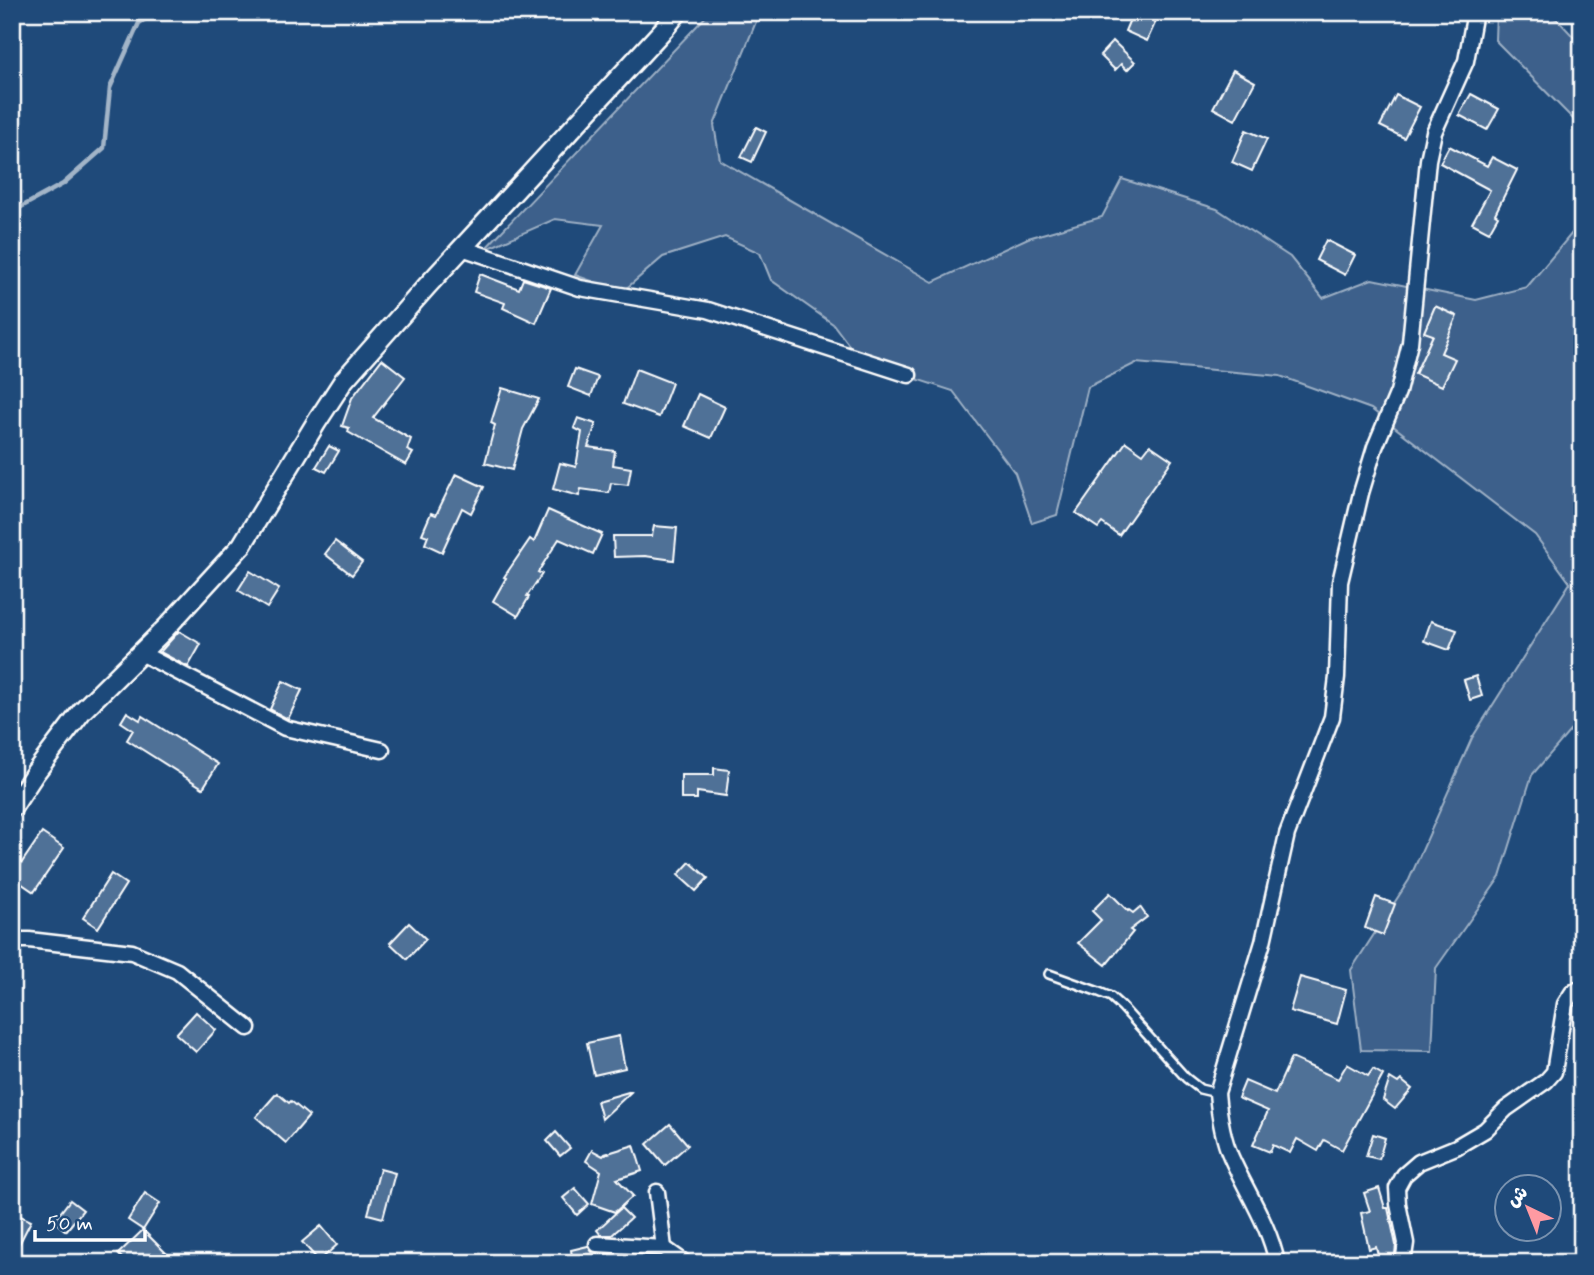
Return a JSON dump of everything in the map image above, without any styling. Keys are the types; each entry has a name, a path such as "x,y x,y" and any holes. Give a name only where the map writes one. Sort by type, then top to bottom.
{"street":[{"path":"12,808 35,772 82,711 166,628 242,545 344,380 678,12"},
{"path":"1277,1263 1266,1231 1230,1155 1219,1113 1217,1093 1263,942 1287,834 1332,717 1337,677 1340,582 1361,493 1375,447 1398,392 1404,368 1410,342 1428,160 1434,132 1466,61 1475,12"},
{"path":"462,248 580,288 708,310 909,375"},
{"path":"141,653 285,729 382,750"},
{"path":"12,940 132,952 177,971 248,1028"},
{"path":"1403,1263 1406,1243 1397,1188 1404,1175 1419,1162 1456,1147 1485,1130 1506,1109 1546,1081 1553,1072 1565,1004 1572,993 1582,987"},
{"path":"657,1192 664,1248"},
{"path":"597,1244 664,1248 685,1263"}],"lane":[{"path":"1049,974 1111,998 1186,1078 1200,1089 1217,1093"}],"shaded area":[{"path":"710,12 760,12 714,125 720,160 933,282 1028,238 1102,217 1122,179 1217,209 1290,257 1323,298 1372,279 1476,300 1527,287 1582,221 1582,717 1532,775 1500,877 1436,968 1432,1051 1361,1050 1351,970 1409,880 1472,738 1570,583 1535,535 1371,409 1280,376 1136,363 1088,387 1057,515 1032,523 1015,473 953,391 861,361 833,324 771,280 760,253 725,237 663,257 622,292 575,275 603,225 555,219 484,250"},
{"path":"1496,12 1535,12 1557,19 1582,46 1582,128 1495,40"}],"building":[{"path":"1133,12 1142,12 1157,19 1147,41 1125,31"},
{"path":"1113,41 1135,62 1127,70 1121,64 1115,70 1100,55"},
{"path":"1233,70 1255,82 1235,120 1213,108"},
{"path":"1471,94 1499,109 1487,130 1459,115"},
{"path":"1396,95 1420,107 1404,138 1380,126"},
{"path":"756,127 766,132 752,162 741,157"},
{"path":"1246,130 1267,139 1252,171 1232,162"},
{"path":"1449,146 1487,166 1492,157 1517,170 1489,232 1472,223 1490,190 1440,163"},
{"path":"1326,240 1355,255 1345,275 1316,260"},
{"path":"480,274 519,289 523,279 551,288 536,323 503,308 505,303 474,292"},
{"path":"1435,306 1457,316 1441,353 1455,359 1442,386 1415,374 1433,335 1424,332"},
{"path":"382,359 405,377 373,418 411,439 407,450 413,453 406,465 342,426 352,398"},
{"path":"575,369 598,377 591,396 568,387"},
{"path":"636,369 672,383 659,417 623,404"},
{"path":"502,388 539,399 523,429 512,470 485,463 495,425 491,423"},
{"path":"698,394 725,407 711,438 684,426"},
{"path":"578,418 596,424 588,447 615,451 613,465 631,468 628,485 611,483 609,493 581,489 579,496 553,489 560,463 576,467 582,432 574,428"},
{"path":"1126,442 1143,454 1150,445 1172,460 1119,535 1102,523 1098,528 1076,513"},
{"path":"329,446 339,451 326,472 316,467"},
{"path":"456,474 484,487 471,513 462,508 442,552 425,544 428,536 422,534 431,513 436,515"},
{"path":"548,510 602,534 593,554 559,539 538,572 542,574 527,596 529,597 518,616 493,601 506,578 504,577 530,539 534,542"},
{"path":"654,526 677,528 674,560 645,556 614,557 613,536 652,536"},
{"path":"335,541 362,562 352,575 325,554"},
{"path":"250,571 279,589 267,608 238,590"},
{"path":"1431,621 1457,630 1449,650 1424,641"},
{"path":"179,631 201,644 188,667 160,652"},
{"path":"1476,676 1482,696 1470,700 1464,680"},
{"path":"283,681 302,690 288,719 270,709"},
{"path":"127,712 140,720 142,716 218,764 203,788 127,740 133,730 121,722"},
{"path":"714,768 729,770 726,796 697,792 697,799 681,799 681,775 714,775"},
{"path":"42,833 64,848 34,892 12,877"},
{"path":"690,862 708,878 696,891 678,875"},
{"path":"111,874 126,884 98,928 83,918"},
{"path":"1110,893 1128,911 1133,913 1140,907 1147,917 1130,930 1133,932 1106,965 1078,943 1101,920 1092,911"},
{"path":"1376,897 1395,904 1383,935 1365,928"},
{"path":"409,923 426,939 407,959 390,943"},
{"path":"1300,977 1346,990 1337,1024 1290,1011"},
{"path":"196,1012 216,1030 196,1052 176,1034"},
{"path":"619,1036 625,1068 594,1075 587,1043"},
{"path":"1291,1058 1338,1079 1347,1064 1368,1076 1373,1069 1383,1075 1342,1150 1324,1140 1318,1151 1297,1139 1290,1153 1273,1145 1270,1152 1253,1145 1268,1111 1238,1098 1245,1081 1275,1094"},
{"path":"1390,1078 1398,1083 1401,1080 1412,1089 1395,1109 1383,1100"},
{"path":"632,1091 602,1119 597,1101"},
{"path":"277,1093 309,1116 286,1143 256,1117"},
{"path":"670,1124 688,1145 665,1165 647,1144"},
{"path":"556,1132 570,1148 560,1156 547,1141"},
{"path":"1373,1134 1385,1138 1379,1159 1366,1156"},
{"path":"634,1145 642,1171 617,1179 633,1196 615,1212 592,1204 601,1171 586,1161 592,1150 603,1156"},
{"path":"380,1169 395,1173 383,1218 368,1214"},
{"path":"575,1188 589,1204 577,1215 563,1198"},
{"path":"1379,1188 1385,1208 1388,1208 1396,1245 1394,1263 1380,1263 1376,1247 1369,1249 1361,1213 1370,1211 1364,1193"},
{"path":"145,1193 160,1203 143,1230 128,1220"},
{"path":"70,1200 83,1210 66,1231 54,1221"},
{"path":"621,1208 631,1218 612,1235 601,1235 597,1230"},
{"path":"12,1212 31,1221 12,1258"},
{"path":"321,1226 337,1245 319,1261 302,1242"},
{"path":"143,1230 176,1263 127,1263 118,1254"},
{"path":"588,1246 592,1252 611,1254 608,1263 573,1263 571,1250"}],"waterway":[{"path":"12,212 63,184 104,148 110,88 139,23 156,12"}]}
